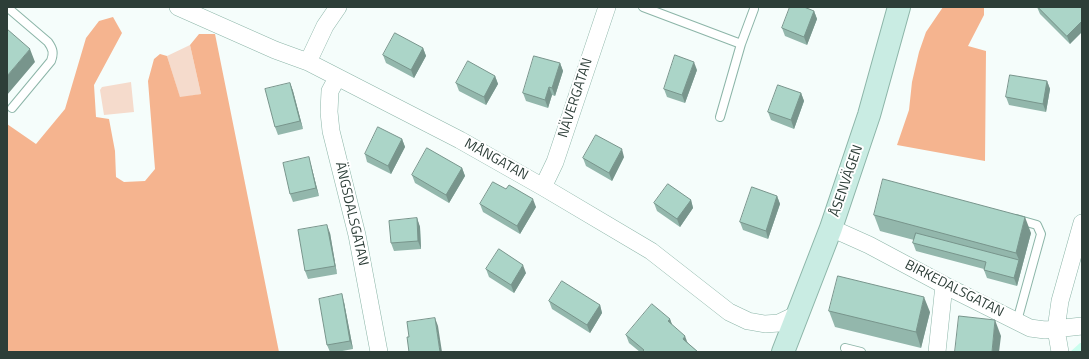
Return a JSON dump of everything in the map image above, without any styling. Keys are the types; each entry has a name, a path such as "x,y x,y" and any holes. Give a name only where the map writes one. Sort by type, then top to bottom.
{"street":[{"name":"MÅNGATAN","path":"178,7 275,50 308,62 460,140 651,251 729,312 748,321 765,324 780,324 798,314"},
{"path":"308,62 325,26 338,7"},
{"name":"NÄVERGATAN","path":"543,187 555,162 607,7"},
{"name":"ÅSENVÄGEN","path":"783,352 831,228 869,116 899,7"},
{"name":"ÄNGSDALSGATAN","path":"337,78 330,91 328,112 357,235 379,352"},
{"path":"1060,352 1056,329 1060,301 1082,222"},
{"name":"BIRKEDALSGATAN","path":"831,228 869,245 1030,328 1045,330 1082,326"},
{"path":"937,352 944,285"}],"lane":[{"path":"7,7 48,42 53,48 54,54 51,61 12,108"},
{"path":"643,7 741,44"},
{"path":"720,117 741,44 754,9"},
{"path":"1007,217 1037,225 1041,234 1017,321"},
{"path":"845,348 861,352"}],"shaded area":[{"path":"943,7 984,7 984,15 968,46 986,51 985,161 897,145 909,110 912,82 919,52 926,32"},
{"path":"113,17 122,33 94,85 96,117 109,119 115,151 116,177 124,182 145,181 155,169 148,81 154,59 160,54 167,56 180,97 201,94 190,45 199,34 215,34 279,352 7,352 7,124 36,144 65,109 86,38 99,21"},
{"path":"190,45 201,94 180,98 167,56"},
{"path":"131,82 134,112 104,115 100,90 102,87"},
{"path":"1082,343 1082,352 1070,352"}],"building":[{"path":"790,7 804,7 814,11 804,37 782,28"},
{"path":"1038,7 1082,7 1082,21 1067,36"},
{"path":"7,29 30,49 7,76"},
{"path":"395,33 423,48 411,70 383,55"},
{"path":"675,55 694,62 682,95 664,89"},
{"path":"534,56 560,63 552,88 549,87 545,100 523,93"},
{"path":"468,61 495,76 484,97 456,83"},
{"path":"1010,75 1047,81 1043,104 1006,97"},
{"path":"290,83 300,121 275,127 265,89"},
{"path":"778,85 801,93 791,120 768,112"},
{"path":"378,127 402,139 388,166 365,154"},
{"path":"596,135 622,149 609,173 583,158"},
{"path":"427,148 462,168 446,195 412,175"},
{"path":"309,157 316,188 290,194 283,163"},
{"path":"883,179 1025,217 1016,253 874,215"},
{"path":"493,182 506,189 509,185 533,199 517,226 480,204"},
{"path":"668,184 691,200 677,219 654,203"},
{"path":"752,187 777,196 766,231 740,222"},
{"path":"417,218 418,241 391,243 389,221"},
{"path":"327,225 335,266 305,271 298,230"},
{"path":"916,233 1019,260 1014,278 984,270 986,262 913,243"},
{"path":"499,249 523,265 511,285 486,269"},
{"path":"838,276 924,297 916,332 829,311"},
{"path":"562,281 600,305 587,325 549,301"},
{"path":"342,294 350,341 327,345 319,299"},
{"path":"652,304 670,319 668,321 685,336 683,339 698,352 642,352 644,350 626,335"},
{"path":"959,316 995,320 992,352 955,352"},
{"path":"435,318 440,352 409,352 407,322"}]}
